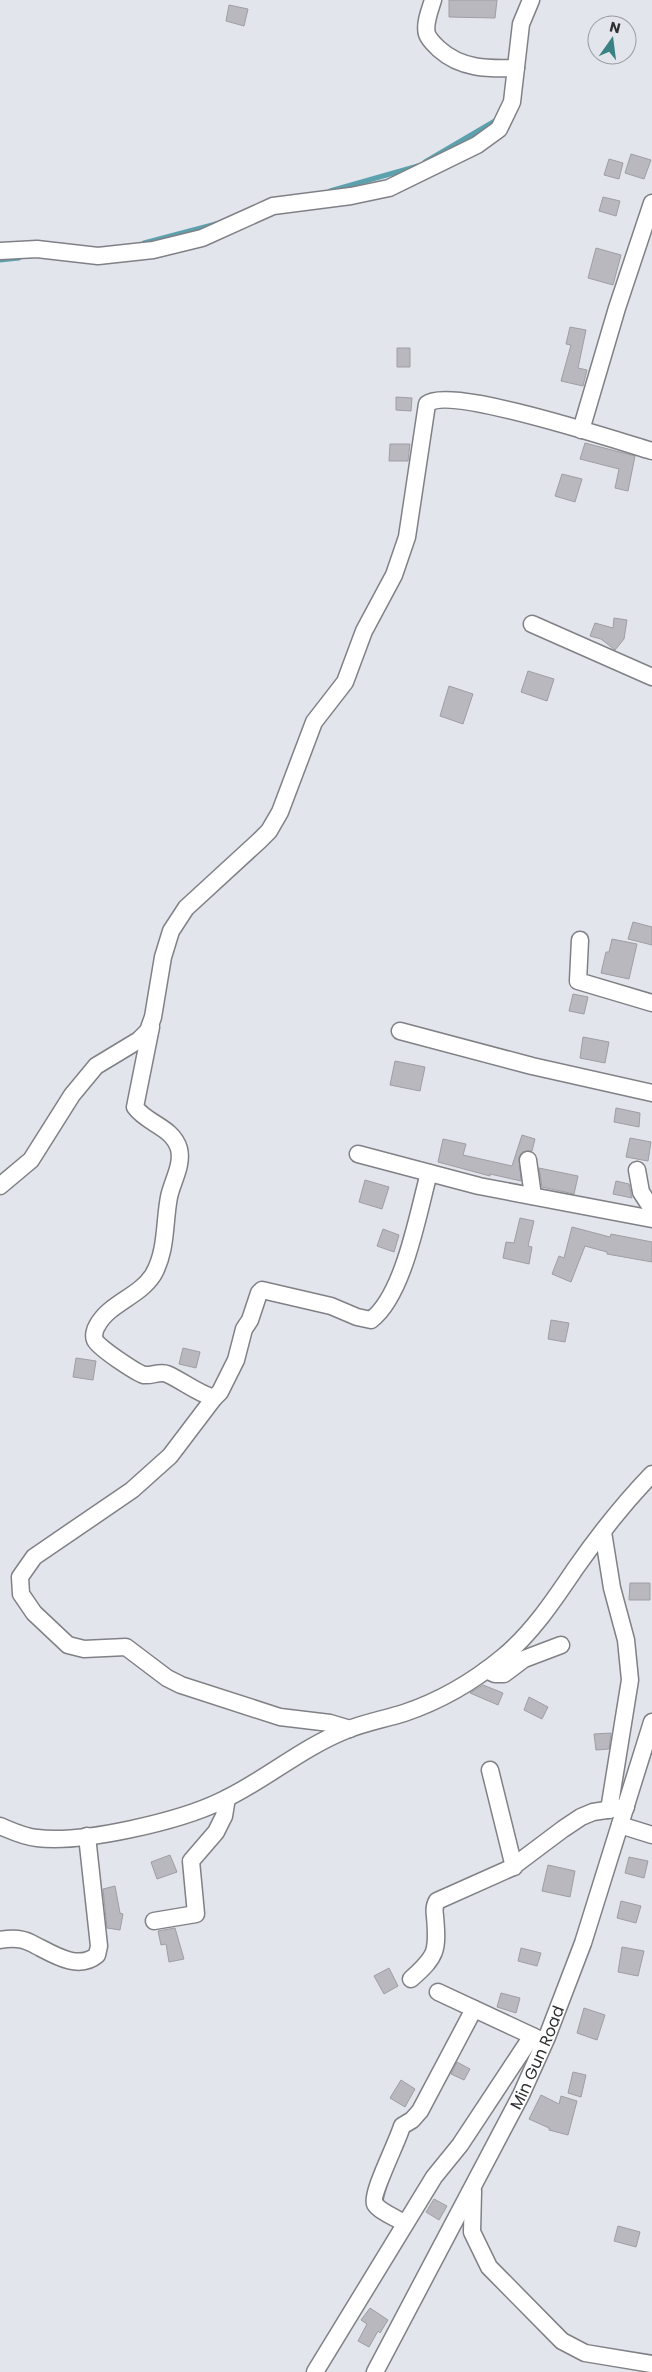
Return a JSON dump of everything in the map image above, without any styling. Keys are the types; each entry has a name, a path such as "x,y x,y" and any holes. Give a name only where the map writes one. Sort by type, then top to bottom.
{"street":[{"path":"433,0 426,25 427,35 449,58 465,65 494,69 516,68"},
{"path":"0,251 37,249 98,256 152,250 202,238 273,206 351,196 389,188 477,145 499,128 512,102 521,24 531,0"},
{"path":"581,430 606,342 652,203"},
{"path":"214,1398 164,1373 141,1374 103,1349 94,1340 97,1326 102,1320 117,1306 136,1294 152,1276 163,1249 169,1196 178,1167 179,1154 175,1141 168,1133 136,1107 163,957 171,931 186,908 269,831 287,796 314,722 345,682 364,631 394,575 407,537 427,404 438,399 488,406 652,451"},
{"path":"532,624 652,677"},
{"path":"580,940 578,981 652,1003"},
{"path":"0,1186 31,1160 72,1095 96,1066 139,1040 152,1024"},
{"path":"400,1031 559,1073 652,1093"},
{"path":"358,1154 429,1173 533,1196 652,1219"},
{"path":"528,1160 533,1196"},
{"path":"637,1170 641,1192 652,1209"},
{"path":"350,1729 330,1724 280,1717 181,1685 167,1678 126,1647 76,1648 57,1636 34,1613 21,1594 20,1577 34,1558 141,1482 170,1456 220,1392 236,1360 244,1329 250,1320 260,1291 331,1306 365,1320 374,1318 400,1276 429,1173"},
{"path":"0,1826 38,1838 55,1839 87,1836 161,1822 190,1814 227,1798 276,1768 350,1729 435,1701 486,1670 505,1656 544,1614 603,1532 652,1474"},
{"path":"603,1532 612,1588 628,1649 630,1680 609,1810"},
{"path":"486,1670 496,1674 504,1674 524,1659 561,1644"},
{"name":"Min Gun Road","path":"374,2372 521,2096 538,2039 584,1943 652,1722"},
{"path":"490,1770 514,1866"},
{"path":"154,1921 196,1914 191,1861 216,1832 224,1816 227,1798"},
{"path":"412,1979 430,1962 435,1953 437,1941 434,1907 437,1901 514,1866 562,1828 581,1817 593,1812 626,1807"},
{"path":"620,1825 652,1835"},
{"path":"0,1940 14,1939 31,1943 56,1956 78,1961 85,1961 97,1955 99,1946 87,1836"},
{"path":"315,2372 363,2297 404,2223 434,2177 460,2145 538,2039 438,1992"},
{"path":"404,2223 376,2207 373,2198 377,2185 394,2152 402,2126 412,2120 420,2111 474,2009"},
{"path":"474,2186 472,2232 488,2267 562,2341 575,2350 652,2364"}],"building":[{"path":"449,0 497,0 495,18 449,17"},
{"path":"229,5 248,9 244,26 226,21"},
{"path":"631,154 651,160 644,179 625,173"},
{"path":"609,159 623,163 619,179 604,175"},
{"path":"603,197 620,201 616,216 599,211"},
{"path":"596,248 621,255 613,285 588,278"},
{"path":"570,327 586,330 578,368 587,370 583,386 561,381 571,345 566,344"},
{"path":"397,348 410,348 410,367 397,367"},
{"path":"396,397 412,398 411,411 396,410"},
{"path":"585,443 635,456 628,491 615,488 619,469 580,459"},
{"path":"390,444 410,444 408,461 389,461"},
{"path":"562,474 582,479 575,502 555,496"},
{"path":"614,618 627,620 624,639 615,650 601,639 590,636 595,623 613,628"},
{"path":"528,671 554,679 547,701 521,692"},
{"path":"449,686 473,694 463,724 440,716"},
{"path":"633,922 652,927 652,945 628,939"},
{"path":"612,939 637,944 629,979 601,973 606,952 609,952"},
{"path":"573,994 588,997 584,1014 569,1011"},
{"path":"583,1037 609,1042 605,1063 580,1058"},
{"path":"395,1061 425,1067 420,1091 390,1085"},
{"path":"616,1108 640,1113 639,1127 614,1122"},
{"path":"522,1135 535,1139 532,1151 522,1152 519,1157 521,1181 490,1174 490,1176 438,1162 443,1139 466,1144 463,1155 512,1166"},
{"path":"630,1138 651,1142 648,1161 626,1157"},
{"path":"539,1168 578,1176 574,1194 542,1187"},
{"path":"365,1180 389,1187 382,1209 359,1202"},
{"path":"616,1181 629,1184 632,1198 613,1194"},
{"path":"520,1218 534,1221 528,1246 532,1247 529,1264 503,1258 506,1242 514,1243"},
{"path":"572,1227 610,1237 611,1234 652,1242 652,1262 607,1254 607,1252 585,1246 571,1282 552,1274 559,1256 564,1258"},
{"path":"383,1229 399,1235 394,1252 377,1246"},
{"path":"551,1320 569,1323 565,1342 548,1339"},
{"path":"183,1348 200,1352 196,1368 179,1364"},
{"path":"76,1358 96,1361 93,1380 73,1377"},
{"path":"630,1583 650,1583 650,1600 629,1600"},
{"path":"483,1685 503,1693 498,1705 470,1693"},
{"path":"529,1697 548,1707 542,1719 524,1710"},
{"path":"611,1733 609,1749 596,1750 594,1734"},
{"path":"170,1855 177,1872 157,1879 151,1862"},
{"path":"629,1857 648,1861 644,1878 625,1873"},
{"path":"548,1865 575,1871 570,1897 542,1891"},
{"path":"115,1886 120,1913 123,1914 120,1930 107,1928 103,1889"},
{"path":"621,1901 641,1906 636,1923 617,1918"},
{"path":"175,1928 184,1959 169,1962 166,1944 161,1945 158,1931"},
{"path":"622,1947 644,1951 638,1976 618,1972"},
{"path":"521,1948 541,1953 537,1966 518,1961"},
{"path":"389,1968 398,1986 384,1994 374,1976"},
{"path":"501,1993 520,1998 516,2013 497,2007"},
{"path":"584,2008 605,2015 597,2040 577,2033"},
{"path":"457,2062 470,2069 464,2080 451,2074"},
{"path":"573,2072 586,2075 581,2097 568,2093"},
{"path":"401,2080 415,2089 405,2107 390,2098"},
{"path":"541,2095 559,2104 561,2096 577,2101 568,2135 549,2130 549,2128 529,2119"},
{"path":"434,2199 447,2206 439,2220 426,2212"},
{"path":"618,2226 640,2232 636,2247 614,2241"},
{"path":"370,2308 388,2320 380,2333 378,2331 369,2347 358,2341 367,2324 361,2320"}],"waterway":[{"path":"425,162 500,118"},
{"path":"330,191 418,166"},
{"path":"144,243 216,224"},
{"path":"0,260 19,258"}]}
